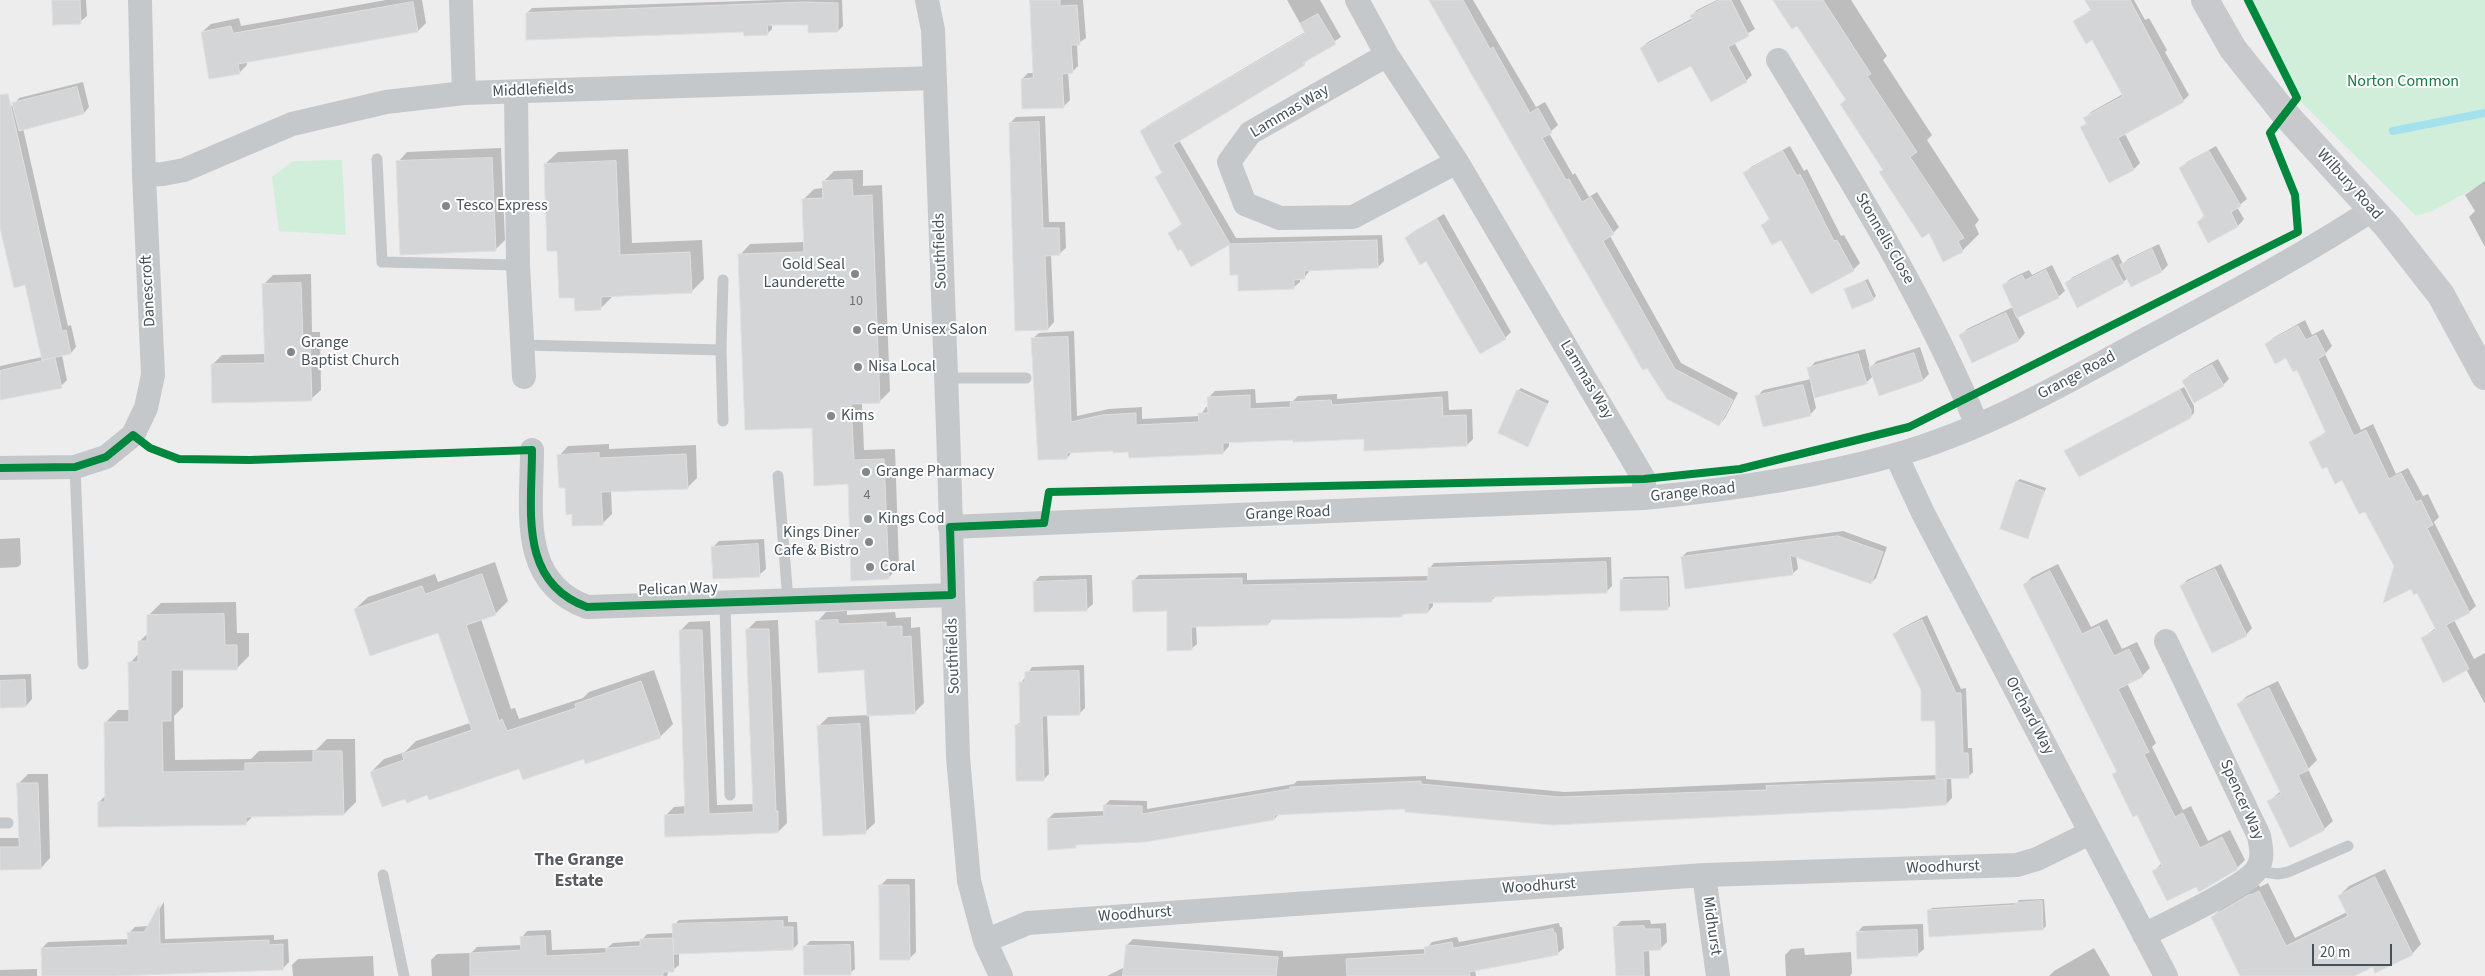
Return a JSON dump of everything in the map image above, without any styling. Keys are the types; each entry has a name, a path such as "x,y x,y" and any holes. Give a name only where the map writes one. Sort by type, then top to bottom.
{"street":[{"name":"Danescroft","path":"0,468 75,467 106,457 133,435 146,408 153,375 144,175 140,0"},
{"path":"461,0 464,93"},
{"name":"Southfields","path":"927,0 933,30 935,78 958,757 969,881 985,941 1001,976"},
{"name":"Lammas Way","path":"1357,0 1387,55 1456,162 1644,479 1644,498"},
{"name":"Wilbury Road","path":"2205,0 2238,56 2284,114 2405,247 2442,295 2485,376"},
{"name":"Lammas Way","path":"1387,55 1250,132 1229,162 1245,204 1280,218 1353,216 1456,162"},
{"name":"Stonnells Close","path":"1778,60 1890,246 1938,339 1977,425"},
{"name":"Middlefields","path":"144,175 184,170 264,134 331,113 386,102 464,93 935,78"},
{"path":"516,92 518,265 524,377"},
{"name":"Grange Road","path":"950,527 1644,498 1714,492 1789,481 1896,454 1977,425 2020,407 2273,271 2372,210"},
{"name":"Pelican Way","path":"532,450 533,543 543,574 562,595 587,607 952,595"},
{"name":"Orchard Way","path":"1896,454 1923,514 2166,976"},
{"name":"Spencer Way","path":"2166,641 2260,836 2261,862 2256,871"},
{"name":"Woodhurst","path":"985,941 1028,923 1704,875 2017,865 2037,859 2090,834"},
{"path":"2144,935 2240,884 2256,871"},
{"name":"Midhurst","path":"1704,875 1718,976"}],"lane":[{"path":"377,159 382,262 518,265"},
{"path":"723,280 721,350 723,421"},
{"path":"523,345 721,350"},
{"path":"946,378 1026,378"},
{"path":"75,467 83,664"},
{"path":"778,476 788,600"},
{"path":"725,603 730,795"},
{"path":"2256,871 2278,874 2288,872 2348,846"},
{"path":"383,875 404,976"}],"green space":[{"name":"Norton Common","path":"2243,0 2485,0 2485,183 2432,211 2416,216 2297,98"},
{"path":"342,160 346,235 279,231 272,177 293,161"}],"building":[{"path":"52,0 80,0 81,24 53,25"},
{"path":"1030,0 1060,0 1060,6 1077,5 1080,45 1071,45 1073,73 1062,74 1064,108 1022,109 1021,79 1033,78"},
{"path":"1429,0 1463,0 1490,49 1493,47 1530,113 1538,108 1552,133 1542,138 1566,180 1569,179 1582,202 1591,197 1614,234 1603,241 1675,369 1733,400 1719,426 1667,399 1647,368 1643,370"},
{"path":"1720,0 1731,0 1749,36 1728,47 1747,82 1711,102 1691,66 1658,83 1640,48 1693,20 1690,16"},
{"path":"1773,0 1823,0 1871,74 1867,76 1917,152 1910,157 1964,238 1958,241 1963,252 1943,262 1929,233 1922,238 1879,172 1883,170 1840,104 1846,100 1797,26 1792,29"},
{"path":"2085,0 2130,0 2184,102 2118,138 2134,170 2109,183 2080,127 2087,124 2083,118 2123,96 2092,40 2086,44 2073,21 2091,11"},
{"path":"413,2 418,32 238,64 240,74 209,79 201,32 231,26 233,33"},
{"path":"804,2 838,3 838,32 808,33 808,25 767,25 768,35 744,36 743,32 526,40 526,13"},
{"path":"1318,14 1336,44 1303,63 1305,65 1173,145 1230,244 1377,240 1378,268 1304,271 1305,279 1294,280 1294,289 1238,291 1238,275 1230,275 1229,245 1191,267 1181,249 1178,251 1168,233 1182,225 1155,177 1162,173 1140,131 1305,33 1300,24"},
{"path":"77,87 84,114 19,131 12,103"},
{"path":"8,94 62,331 66,330 71,354 42,360 25,285 14,288 0,228 0,95"},
{"path":"1039,122 1043,228 1059,228 1060,255 1045,256 1048,330 1015,331 1009,123"},
{"path":"1783,151 1797,176 1800,174 1834,241 1837,240 1854,271 1811,294 1781,240 1772,245 1761,225 1770,220 1743,173"},
{"path":"2209,151 2241,206 2231,212 2238,227 2208,243 2197,222 2205,217 2179,168"},
{"name":"Tesco Express","path":"492,158 496,251 400,255 396,161"},
{"path":"616,161 620,255 690,252 692,293 601,297 601,310 575,311 574,298 559,298 557,251 547,251 544,164"},
{"path":"852,180 853,196 872,195 880,403 851,404 854,460 884,459 889,579 851,581 848,484 814,486 812,428 745,430 738,254 804,252 802,199 823,198 822,181"},
{"path":"1437,219 1506,339 1480,354 1426,261 1420,265 1405,238"},
{"path":"2152,249 2162,272 2131,287 2120,265"},
{"path":"2111,259 2124,283 2077,308 2065,283"},
{"path":"2046,270 2059,298 2017,318 2002,285 2022,275 2025,280"},
{"path":"1865,281 1874,300 1852,309 1844,289"},
{"name":"Grange Baptist Church","path":"301,283 303,341 310,341 312,401 212,403 211,364 265,363 262,284"},
{"path":"2006,313 2019,341 1972,363 1959,335"},
{"path":"2298,326 2306,340 2316,335 2326,354 2318,359 2354,436 2366,430 2389,479 2401,473 2416,502 2421,500 2433,525 2427,528 2470,613 2446,625 2469,669 2443,683 2421,638 2436,630 2417,593 2414,595 2411,589 2383,603 2394,566 2365,512 2359,514 2342,480 2335,484 2327,467 2322,469 2309,442 2326,433 2297,370 2293,372 2286,358 2275,364 2265,344"},
{"path":"1068,337 1071,422 1102,415 1136,413 1136,425 1199,422 1198,413 1208,413 1207,397 1250,395 1250,409 1291,407 1290,402 1331,400 1332,405 1442,397 1443,416 1466,415 1467,446 1364,451 1364,439 1293,442 1293,440 1223,443 1223,454 1129,458 1128,452 1113,453 1113,451 1067,453 1067,459 1038,460 1031,338"},
{"path":"1914,353 1923,381 1879,396 1869,367"},
{"path":"1858,354 1867,384 1815,398 1807,368"},
{"path":"55,358 62,388 0,400 0,371"},
{"path":"2212,365 2224,386 2194,403 2182,381"},
{"path":"1803,385 1811,416 1763,427 1755,396"},
{"path":"1517,390 1547,404 1528,447 1498,433"},
{"path":"2180,390 2191,410 2191,418 2079,477 2064,451"},
{"path":"599,453 599,458 686,454 688,489 601,492 603,525 572,526 572,514 566,515 565,488 559,488 557,455"},
{"path":"2016,481 2044,491 2028,539 2000,529"},
{"path":"1838,536 1883,552 1871,584 1790,555 1793,575 1685,589 1681,557"},
{"path":"758,544 760,577 713,579 711,547"},
{"path":"1606,562 1607,593 1492,597 1492,602 1428,603 1428,613 1402,614 1402,617 1268,620 1268,625 1191,627 1192,650 1167,651 1167,611 1133,612 1132,580 1242,578 1242,585 1428,581 1428,568"},
{"path":"2215,569 2247,636 2212,653 2180,586"},
{"path":"2050,571 2082,634 2099,626 2114,656 2129,649 2143,677 2118,689 2149,752 2144,754 2175,817 2183,813 2200,848 2222,837 2238,869 2199,892 2196,887 2167,901 2152,871 2162,866 2137,815 2133,817 2112,774 2117,772 2023,585"},
{"path":"482,574 496,615 466,625 499,721 502,719 507,731 576,708 575,704 641,681 661,738 585,764 584,759 523,780 519,769 429,800 427,795 407,803 405,799 382,807 370,772 404,760 402,754 472,730 438,633 370,656 354,609 422,586 425,594"},
{"path":"1667,579 1668,610 1620,611 1620,580"},
{"path":"1086,580 1087,611 1034,612 1033,582"},
{"path":"224,614 225,645 237,645 237,670 171,670 171,721 162,721 163,772 245,771 245,763 313,762 313,751 342,751 344,815 246,817 246,825 98,827 98,802 105,802 104,722 129,722 128,662 138,662 138,641 147,641 147,615"},
{"path":"838,620 838,624 886,622 886,627 902,626 902,637 911,636 915,714 867,716 864,670 818,673 815,621"},
{"path":"1922,620 1956,693 1961,693 1963,753 1968,753 1969,778 1936,779 1935,721 1921,721 1921,690 1893,634"},
{"path":"746,629 769,629 778,833 665,837 664,815 685,814 679,630 702,630 709,814 753,812"},
{"path":"1079,671 1080,715 1042,716 1044,781 1016,781 1015,725 1020,725 1019,682 1025,682 1025,672"},
{"path":"25,680 26,707 0,708 0,681"},
{"path":"2269,688 2309,770 2298,775 2325,830 2290,848 2267,801 2281,794 2237,704"},
{"path":"860,724 866,834 823,836 817,726"},
{"path":"1946,780 1946,805 1908,808 1553,825 1405,812 1405,809 1274,815 1274,820 1145,842 1075,845 1076,848 1048,850 1047,819 1104,816 1103,805 1142,806 1142,814 1290,789 1290,787 1421,781 1421,784 1559,797 1767,790 1766,786"},
{"path":"17,783 38,783 41,869 0,870 0,847 19,847"},
{"path":"2375,877 2413,955 2375,973 2373,967 2354,976 2240,976 2211,917 2250,894 2259,891 2286,946 2348,916 2338,896"},
{"path":"879,885 909,885 910,960 880,960"},
{"path":"2042,901 2043,930 1929,937 1927,910 2015,905 2015,903"},
{"path":"159,905 160,944 269,940 269,945 283,944 283,970 114,976 42,976 41,948 128,945 127,932 144,932"},
{"path":"783,921 783,927 793,927 793,950 674,954 672,924"},
{"path":"1644,926 1645,929 1660,929 1661,950 1643,951 1644,976 1616,976 1613,927"},
{"path":"1553,929 1554,933 1556,933 1558,955 1469,972 1470,976 1347,976 1346,959 1425,954 1424,947 1452,942 1453,948"},
{"path":"1917,930 1918,956 1857,959 1856,932"},
{"path":"545,936 546,956 606,953 606,948 640,946 640,939 673,938 674,972 663,972 663,976 470,976 470,953 521,950 520,937"},
{"path":"850,945 851,975 804,975 803,946"},
{"path":"1126,945 1278,957 1276,976 1123,976"}],"waterway":[{"path":"2393,131 2485,113"}],"cycle path":[{"path":"0,468 75,467 106,457 133,435 150,448 179,459 250,460 532,450 531,519 539,562 549,580 565,596 587,607 952,595 950,527 1044,523 1049,492 1644,479 1740,469 1909,427 2298,232 2295,195 2270,133 2297,98 2248,0"}],"place":[{"name":"Tesco Express","path":"446,206"},
{"name":"Gold Seal Launderette","path":"855,274"},
{"name":"Gem Unisex Salon","path":"857,330"},
{"name":"Grange Baptist Church","path":"291,352"},
{"name":"Nisa Local","path":"858,367"},
{"name":"Kims","path":"831,416"},
{"name":"Grange Pharmacy","path":"866,472"},
{"name":"Kings Cod","path":"868,519"},
{"name":"Kings Diner Cafe & Bistro","path":"869,542"},
{"name":"Coral","path":"870,567"}],"district":[{"name":"The Grange Estate","path":"579,871"}]}
